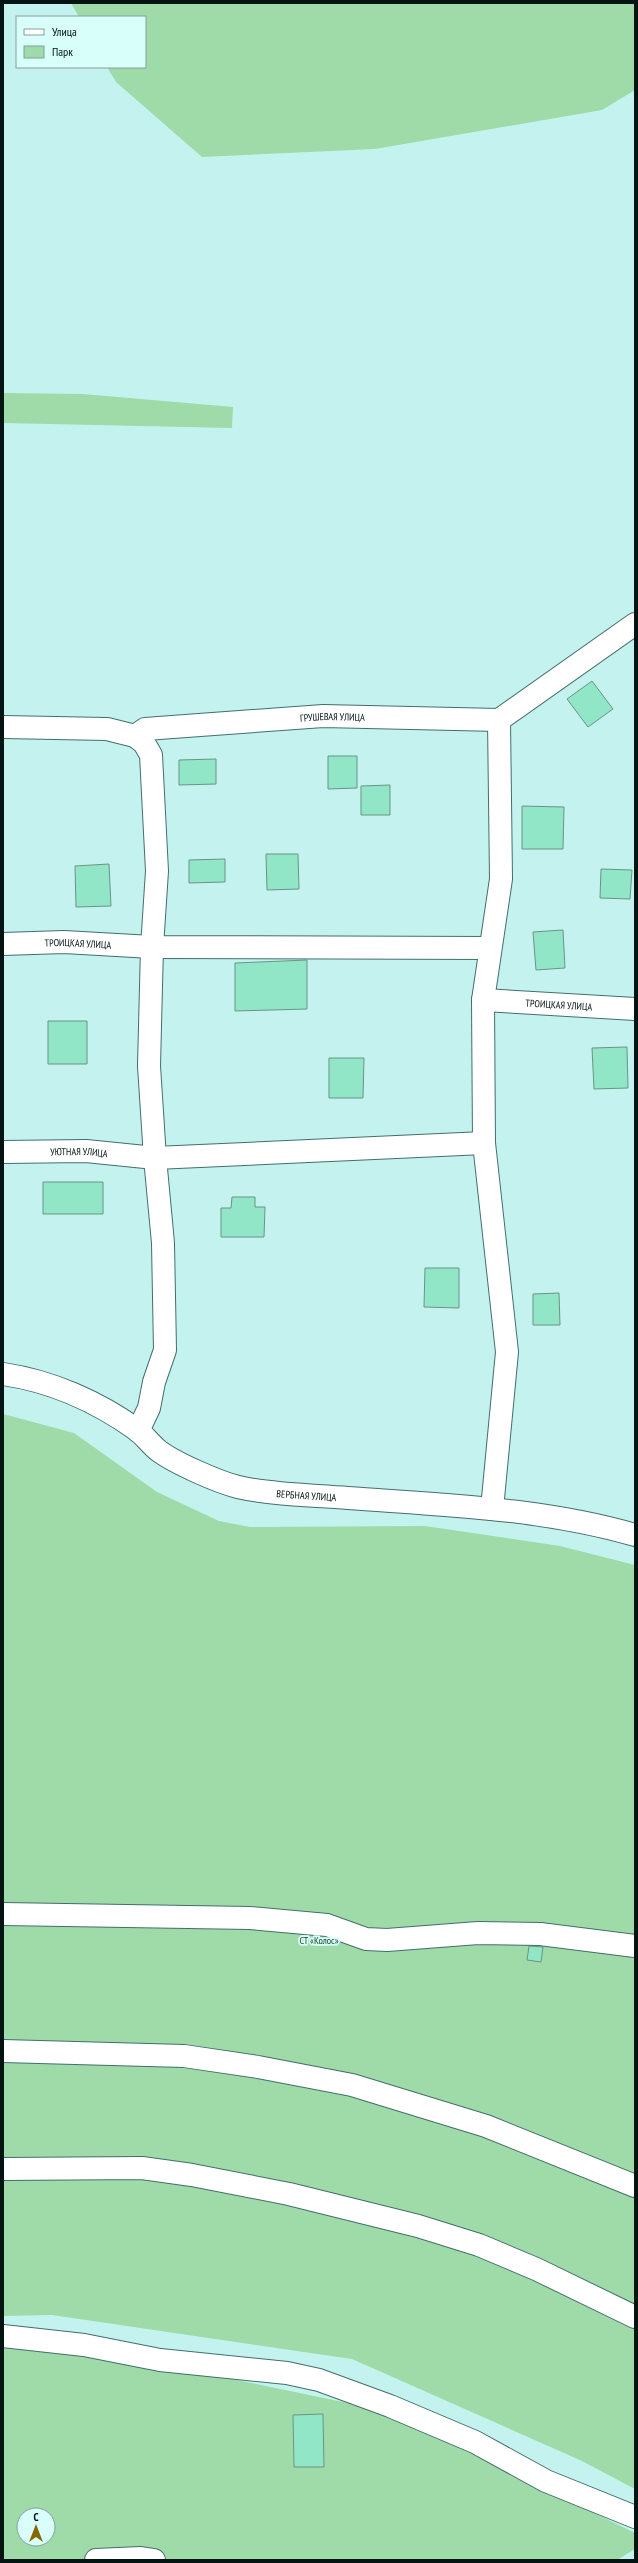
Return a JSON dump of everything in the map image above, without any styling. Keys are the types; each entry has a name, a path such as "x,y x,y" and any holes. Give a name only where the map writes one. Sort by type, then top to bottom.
{"street":[{"path":"492,1509 507,1352 484,1143 484,1000 500,879 499,720 635,624"},
{"name":"ГРУШЕВАЯ УЛИЦА","path":"135,736 145,729 323,716 499,720"},
{"path":"3,727 107,729 135,736 144,743 151,755 157,871 152,947 149,1066 155,1158 163,1243 165,1350 154,1382 149,1408 138,1431"},
{"name":"ТРОИЦКАЯ УЛИЦА","path":"3,944 64,942 152,947 490,948"},
{"name":"ТРОИЦКАЯ УЛИЦА","path":"484,1000 635,1009"},
{"name":"УЮТНАЯ УЛИЦА","path":"3,1152 86,1151 155,1158 484,1143"},
{"name":"ВЕРБНАЯ УЛИЦА","path":"3,1374 60,1388 97,1405 138,1431 159,1451 189,1467 237,1487 297,1494 492,1509 596,1523 635,1534"},
{"path":"3,1914 250,1918 327,1925 366,1938 387,1940 478,1933 532,1934 635,1946"},
{"path":"3,2051 184,2056 258,2067 352,2085 486,2126 635,2186"},
{"path":"3,2169 142,2168 192,2175 289,2194 418,2226 479,2245 536,2269 635,2317"},
{"path":"3,2336 84,2345 160,2360 287,2373 319,2380 390,2406 475,2442 546,2481 635,2517"},
{"path":"96,2560 145,2559"}],"green space":[{"path":"71,3 635,3 635,90 602,110 375,149 202,157 116,82 108,68 146,68 146,16 78,16"},
{"path":"3,393 83,394 233,407 232,428 3,423"},
{"name":"СТ «Колос»","path":"3,1414 74,1433 157,1492 219,1521 250,1527 425,1526 560,1546 635,1565 635,2489 582,2461 352,2359 52,2315 3,2316"},
{"path":"3,2341 198,2372 367,2407 433,2434 635,2533 635,2549 617,2560 3,2560"}],"building":[{"path":"592,681 613,709 588,727 567,699"},
{"path":"328,756 357,756 357,788 328,789"},
{"path":"216,759 216,784 179,785 179,760"},
{"path":"390,785 390,815 361,815 361,786"},
{"path":"522,806 564,807 563,849 522,849"},
{"path":"266,854 298,854 299,889 267,890"},
{"path":"225,859 225,882 189,883 189,860"},
{"path":"109,864 111,906 76,907 75,866"},
{"path":"601,869 632,870 630,899 600,898"},
{"path":"563,930 565,968 536,970 533,932"},
{"path":"307,960 307,1009 235,1011 235,963"},
{"path":"48,1021 87,1021 87,1064 48,1064"},
{"path":"627,1047 628,1088 594,1089 592,1048"},
{"path":"329,1058 364,1058 363,1098 329,1098"},
{"path":"43,1182 103,1182 103,1214 43,1214"},
{"path":"232,1197 255,1197 255,1207 265,1207 264,1237 221,1237 221,1208 231,1208"},
{"path":"425,1268 459,1268 459,1308 424,1307"},
{"path":"559,1293 560,1325 533,1325 533,1294"},
{"path":"529,1946 543,1947 541,1962 527,1960"},
{"path":"323,2414 324,2467 294,2467 293,2415"}]}
